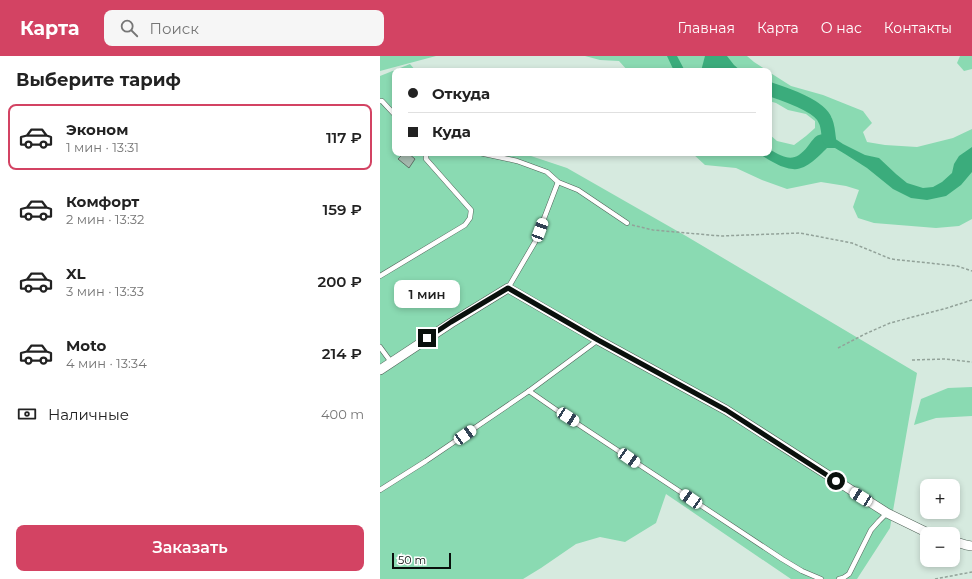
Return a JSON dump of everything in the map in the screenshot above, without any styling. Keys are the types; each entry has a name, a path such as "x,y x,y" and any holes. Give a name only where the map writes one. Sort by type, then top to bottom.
{"street":[{"path":"380,370 451,322 508,288 598,340 726,410 887,513 920,529"},
{"path":"960,543 972,546"}],"lane":[{"path":"380,101 382,101 392,112"},
{"path":"380,276 465,225 470,218 471,210 426,159 426,156"},
{"path":"494,156 517,161 542,170 558,182 578,190 627,223"},
{"path":"508,288 535,242 558,182"},
{"path":"380,490 432,457 529,391 598,340"},
{"path":"380,347 391,362"},
{"path":"529,391 782,559 802,571 821,579"},
{"path":"839,579 849,574 871,530 887,513"}],"path":[{"path":"627,223 653,230 721,236 800,233 852,243 891,259 957,266 972,271"},
{"path":"838,348 890,323 972,300"},
{"path":"912,360 945,359 972,362"},
{"path":"935,579 972,572"}],"shaded area":[{"path":"380,56 436,56 380,71"},
{"path":"585,56 747,56 763,68 625,68 619,61 600,60"},
{"path":"667,56 677,56 683,68 673,68"},
{"path":"705,56 727,56 738,68 702,68"},
{"path":"960,56 972,56 972,69 964,71 957,63"},
{"path":"410,64 413,68 400,68"},
{"path":"392,71 392,156 531,156 567,168 686,236 917,373 890,528 857,579 791,579 666,494 656,523 625,542 600,537 576,544 523,579 380,579 380,76"},
{"path":"772,74 791,86 823,95 863,111 872,123 863,132 867,142 917,147 953,138 972,129 972,219 959,226 936,228 874,223 858,218 853,207 859,190 846,186 821,182 787,189 736,168 705,165 695,156 772,156 772,137 777,141 794,145 815,128 815,121 806,114 788,110 772,102"},
{"path":"821,134 826,134 865,155 879,158 907,183 923,188 933,187 942,182 952,173 954,164 959,156 972,147 972,172 961,185 946,196 927,200 911,198 893,189 867,168 835,148 827,148 812,162 798,169 779,165 763,156 772,156 772,151 785,157 794,157 799,155 813,139"},
{"path":"972,387 972,416 936,418 914,425 921,399 948,388"}],"building":[{"path":"401,156 412,156 415,159 409,168 398,159"},
{"path":"452,286 459,296 451,301 445,290"}],"waterway":[{"path":"772,90 809,105 816,110 826,122 829,139"}],"route":[{"path":"427,338 508,288 598,340 726,410 836,481"}]}
